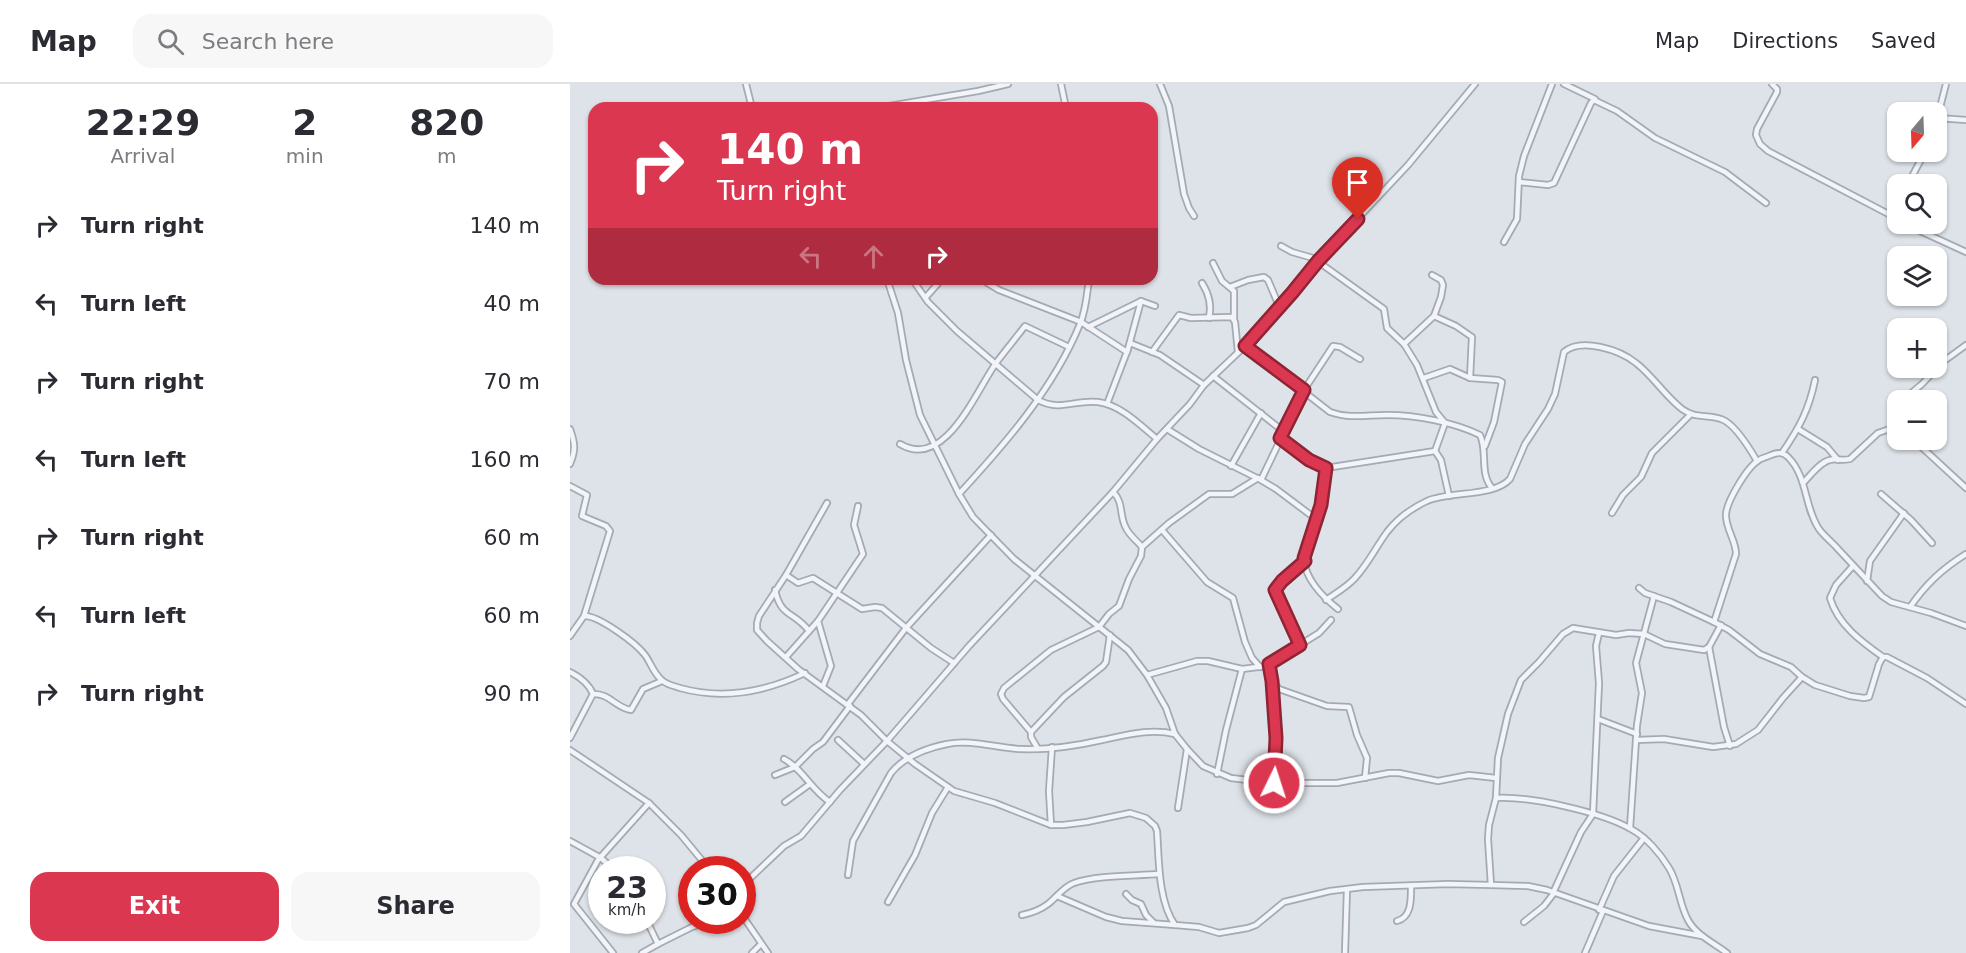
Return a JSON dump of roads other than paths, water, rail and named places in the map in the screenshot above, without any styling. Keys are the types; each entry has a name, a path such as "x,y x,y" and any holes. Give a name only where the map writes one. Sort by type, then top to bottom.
{"street":[{"path":"746,84 750,102"},
{"path":"974,84 978,91"},
{"path":"913,102 1008,84"},
{"path":"1060,84 1064,102"},
{"path":"1160,84 1169,106 1184,194 1194,216"},
{"path":"756,873 784,846 801,836 954,663 1113,492 1204,385 1245,346 1318,261 1408,165 1475,84"},
{"path":"1504,242 1517,219 1519,182 1524,156 1552,84"},
{"path":"1564,84 1617,111 1655,138 1725,172 1766,203"},
{"path":"1773,84 1777,92 1757,129 1756,135 1760,144 1792,164 1887,213"},
{"path":"1942,102 1946,84"},
{"path":"1519,182 1548,185 1554,183 1591,103 1597,100"},
{"path":"1947,121 1966,120"},
{"path":"1927,234 1966,252"},
{"path":"1281,246 1292,252 1310,256 1382,308 1387,328 1404,344 1424,378 1436,412 1445,423"},
{"path":"1213,263 1222,281 1235,295 1234,320 1238,352"},
{"path":"1404,344 1434,316 1443,285 1441,280 1432,274"},
{"path":"1230,287 1264,277 1268,280 1279,306"},
{"path":"1202,284 1211,307 1209,318"},
{"path":"889,285 898,313 906,360 920,415 959,494 973,517 1014,559 1128,650 1147,675 1166,708 1175,734 1203,766 1217,774 1231,778 1274,783 1337,783 1389,773 1399,773 1438,782 1469,775 1496,778"},
{"path":"917,285 957,331 1038,400 1064,406 1095,401 1107,404 1118,409 1157,439"},
{"path":"926,297 937,285"},
{"path":"993,285 1014,296 1081,322 1127,352"},
{"path":"959,494 999,450 1038,400 1081,322 1088,285"},
{"path":"1088,327 1141,301 1155,306"},
{"path":"1107,404 1130,343 1141,301"},
{"path":"1152,352 1178,316 1209,318 1227,316 1234,320"},
{"path":"1434,316 1456,326 1472,337 1470,378"},
{"path":"900,444 910,450 918,451 935,446 964,416 996,363 1025,326 1069,346"},
{"path":"1130,343 1181,368 1204,385"},
{"path":"1326,600 1358,575 1388,530 1410,511 1429,501 1501,486 1510,478 1525,444 1551,402 1559,380 1564,352 1571,346 1579,344 1595,346 1632,360 1690,415 1725,420 1746,443 1757,461"},
{"path":"1915,390 1944,361 1966,345"},
{"path":"1245,346 1330,412 1365,417 1406,416 1445,423 1480,435 1485,446 1487,480 1492,488"},
{"path":"1038,749 1030,732 1003,699 1001,694 1004,688 1051,650 1099,627 1119,606 1141,556 1142,547 1186,510 1209,494 1232,494 1259,479 1304,390 1333,346 1340,347 1360,359"},
{"path":"1424,378 1447,369 1470,378 1498,380 1503,384 1494,422 1485,446"},
{"path":"1213,376 1283,431"},
{"path":"1782,453 1808,409 1815,380"},
{"path":"1231,466 1261,413"},
{"path":"1612,513 1623,495 1641,477 1652,453 1690,415"},
{"path":"1435,451 1445,423"},
{"path":"570,429 575,443 575,452 570,464"},
{"path":"1167,429 1199,449 1259,479 1316,519"},
{"path":"1798,429 1827,447 1838,460"},
{"path":"1803,483 1825,462 1832,459 1850,459 1878,433 1887,430"},
{"path":"1280,438 1309,460 1326,468 1435,451"},
{"path":"1925,450 1966,488"},
{"path":"1435,451 1441,460 1449,496"},
{"path":"1714,622 1736,554 1736,547 1726,523 1727,509 1740,483 1757,461 1776,453 1782,453 1788,456 1803,483 1820,530 1884,598 1966,626"},
{"path":"1326,468 1321,505 1304,558 1306,569 1313,583 1326,600 1338,609"},
{"path":"570,486 587,495 582,516 606,526 610,531 584,616 570,636"},
{"path":"1113,492 1120,501 1127,531 1142,547"},
{"path":"1881,494 1904,513 1932,543"},
{"path":"827,503 786,575 759,616 758,630 767,641 805,673 849,705 909,759 962,795 995,803 1051,825 1088,822 1121,814 1137,814 1146,818 1157,831 1160,874 1168,912 1175,925"},
{"path":"786,657 818,621 862,554 854,525 858,506"},
{"path":"1867,581 1869,565 1874,555 1904,513"},
{"path":"1162,530 1207,582 1233,598 1245,642 1252,658 1260,667"},
{"path":"775,775 795,767 823,742 906,628 991,536"},
{"path":"1910,607 1930,581 1966,554"},
{"path":"1300,645 1275,590 1305,561"},
{"path":"1853,566 1842,576 1830,598 1832,605 1852,633 1883,657 1911,669 1966,704"},
{"path":"786,575 798,583 816,579 862,609 875,606 882,608 933,650 954,663"},
{"path":"1639,588 1721,625 1751,649 1791,667 1815,685 1864,698 1869,697 1883,657"},
{"path":"775,590 782,609 800,621 809,631"},
{"path":"1630,828 1642,688 1636,663 1654,596"},
{"path":"584,616 594,617 636,646 662,681 692,692 731,694 781,683 805,673"},
{"path":"1147,675 1197,661 1208,661 1242,669 1260,667 1269,664 1319,633 1331,620"},
{"path":"818,621 831,666 823,686"},
{"path":"1491,885 1488,839 1496,798 1501,738 1521,680 1569,629 1577,627 1616,635 1644,634 1665,644 1704,650 1709,647 1721,625"},
{"path":"1524,922 1544,906 1554,893 1581,832 1593,814 1599,683 1596,646 1599,633"},
{"path":"1030,732 1064,697 1106,663 1110,635"},
{"path":"1709,647 1724,727 1730,746"},
{"path":"1269,664 1276,738 1274,783"},
{"path":"1217,774 1242,669"},
{"path":"570,672 579,677 593,694 602,695 623,708 631,710 643,689 662,681"},
{"path":"1636,740 1664,739 1713,747 1736,744 1758,730 1802,677"},
{"path":"1272,681 1279,689 1320,705 1349,707 1367,758 1365,778"},
{"path":"570,738 593,694"},
{"path":"1598,719 1637,734"},
{"path":"848,874 853,841 891,773 896,766 918,753 938,746 960,743 1038,749 1094,742 1140,732 1175,734"},
{"path":"838,740 864,764"},
{"path":"1051,825 1049,791 1052,747"},
{"path":"1178,808 1186,749"},
{"path":"570,750 649,803 698,856"},
{"path":"784,759 795,767 821,796 831,801"},
{"path":"785,802 810,784"},
{"path":"888,902 915,855 933,813 948,787"},
{"path":"1496,798 1547,803 1593,814 1630,828 1644,838 1670,870 1688,920 1702,936 1727,953"},
{"path":"603,856 649,803"},
{"path":"1585,953 1614,876 1644,838"},
{"path":"570,841 597,856"},
{"path":"1022,915 1037,912 1047,906 1063,889 1073,884 1090,880 1160,874"},
{"path":"570,909 588,878"},
{"path":"1057,896 1106,917 1122,921 1199,927 1219,933 1256,925 1284,902 1347,889 1380,885 1528,886 1649,926 1702,936"},
{"path":"1397,921 1405,918 1408,912 1411,886"},
{"path":"1345,953 1347,889"},
{"path":"1126,894 1141,904 1146,915 1153,922"},
{"path":"574,904 613,953"},
{"path":"653,934 658,944"},
{"path":"642,953 678,934"},
{"path":"754,934 768,953"},
{"path":"752,953 761,944"}]}
